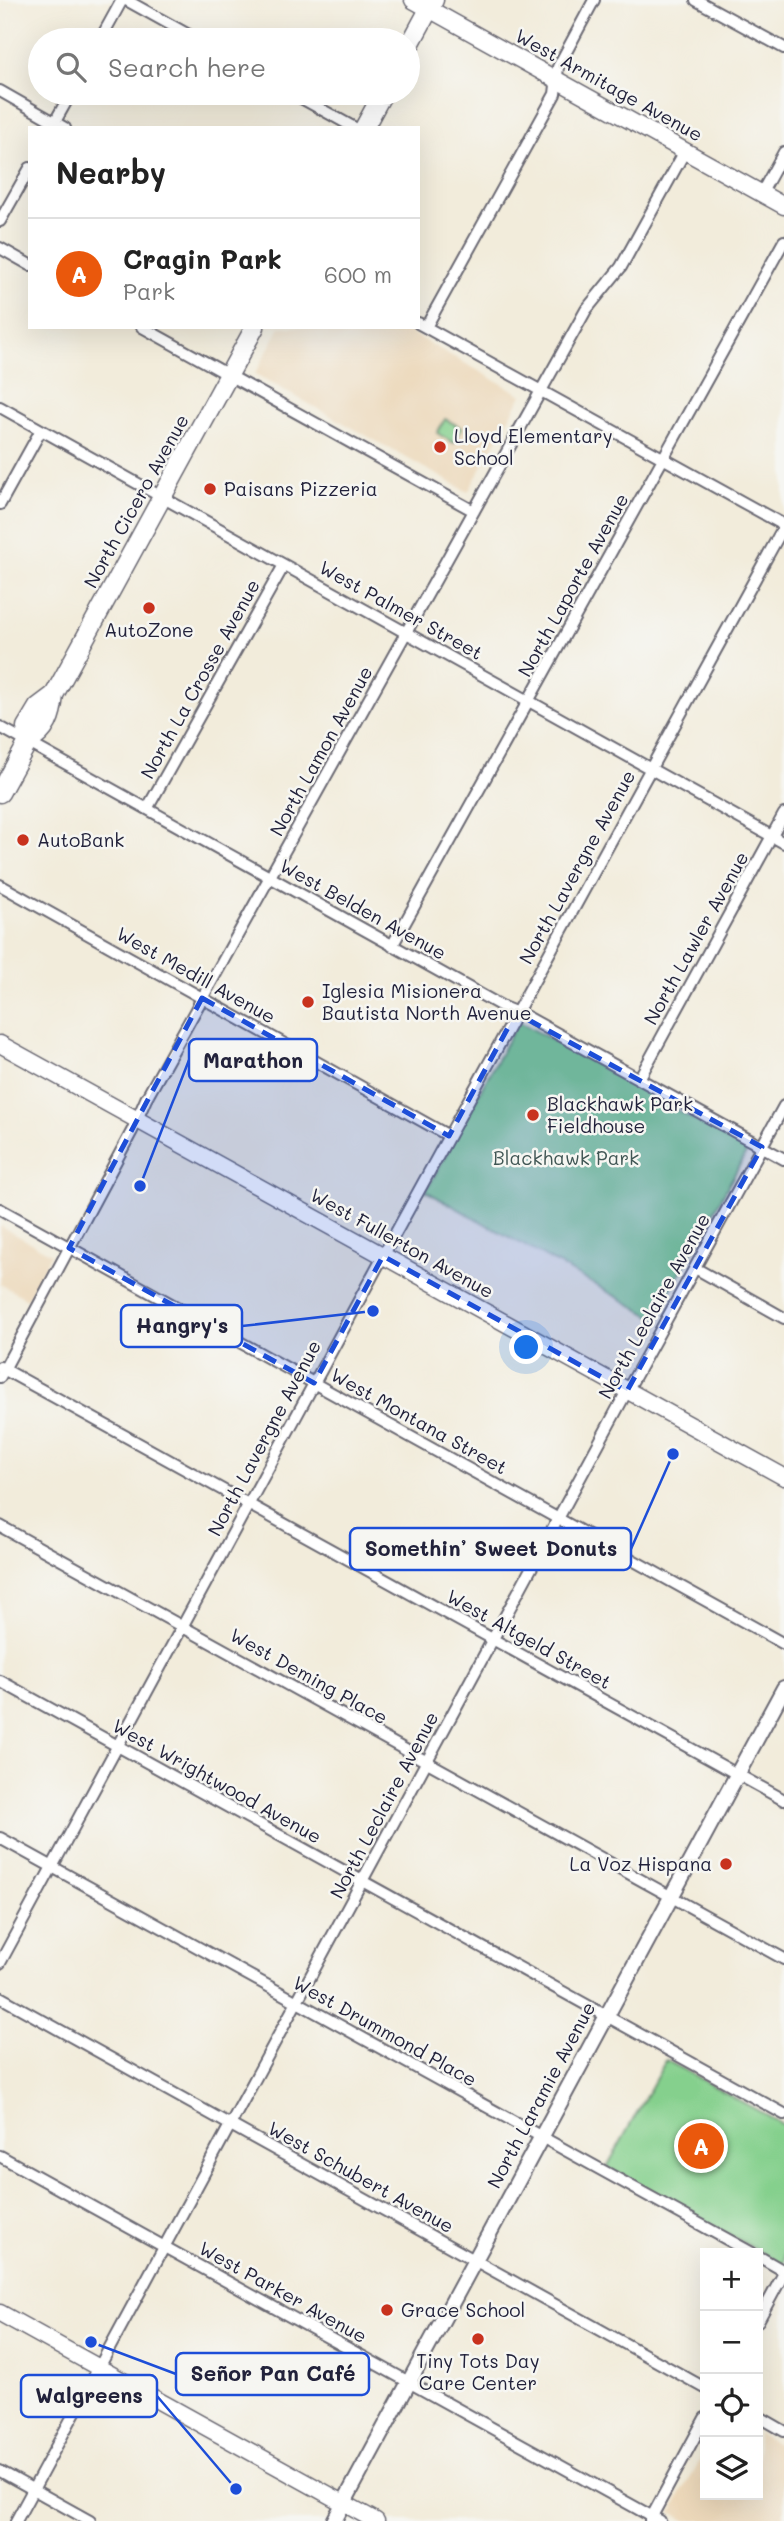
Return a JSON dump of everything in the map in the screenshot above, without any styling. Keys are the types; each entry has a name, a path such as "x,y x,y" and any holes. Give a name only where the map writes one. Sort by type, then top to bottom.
{"main road":[{"name":"West Armitage Avenue","path":"425,3 556,80 784,206"},
{"path":"416,28 425,3"},
{"path":"365,126 376,105"},
{"name":"North Cicero Avenue","path":"0,793 28,742 26,727 38,707 54,695 254,329"},
{"name":"West Fullerton Avenue","path":"0,1045 784,1478"},
{"path":"0,2313 376,2521"}],"street":[{"path":"107,28 124,0 176,28"},
{"path":"594,0 558,67 555,94 422,325 784,526"},
{"path":"696,0 784,48"},
{"path":"0,91 57,126 66,105"},
{"path":"314,105 351,126"},
{"name":"North Lamon Avenue","path":"1,1371 69,1248 146,1099 586,310 621,267 685,151"},
{"path":"761,194 784,152"},
{"path":"0,221 28,171"},
{"name":"North Laporte Avenue","path":"392,946 784,241"},
{"path":"0,248 28,264"},
{"path":"145,329 474,511"},
{"name":"West Palmer Street","path":"0,407 784,843"},
{"path":"0,504 41,430"},
{"name":"North Lavergne Avenue","path":"0,1963 383,1256 784,526"},
{"name":"North La Crosse Avenue","path":"147,809 284,565"},
{"name":"West Belden Avenue","path":"0,727 505,1009 784,1159"},
{"name":"North Lawler Avenue","path":"639,1079 784,814"},
{"name":"West Medill Avenue","path":"0,885 449,1136"},
{"name":"North Leclaire Avenue","path":"16,2521 784,1106"},
{"name":"West Montana Street","path":"0,1209 784,1644"},
{"path":"695,1268 784,1318"},
{"name":"West Altgeld Street","path":"1,1371 784,1800"},
{"name":"West Deming Place","path":"0,1526 784,1959"},
{"name":"West Wrightwood Avenue","path":"0,1681 784,2114"},
{"name":"North Laramie Avenue","path":"334,2521 784,1688"},
{"name":"West Drummond Place","path":"0,1838 743,2248"},
{"name":"West Schubert Avenue","path":"0,1997 700,2385"},
{"name":"West Parker Avenue","path":"0,2155 653,2519"},
{"path":"763,2259 784,2272 763,2312"},
{"path":"763,2419 784,2431"},
{"path":"653,2519 700,2428"},
{"path":"0,2471 90,2521"}],"highlighted area":[{"path":"202,998 449,1136 516,1013 762,1147 627,1391 383,1256 314,1383 69,1248"}],"shaded area":[{"name":"Lloyd Elementary School","path":"279,329 404,329 522,395 468,492 255,374"},
{"path":"0,1226 51,1254 27,1299 0,1284"},
{"path":"763,2436 784,2447 784,2521 687,2521 671,2512 700,2460 700,2500 763,2500"}],"green space":[{"path":"445,419 462,428 454,443 437,433"},
{"name":"Blackhawk Park","path":"518,1021 748,1150 655,1318 426,1191"},
{"path":"666,2060 784,2125 784,2261 782,2264 763,2253 763,2248 753,2248 607,2167"}],"place":[{"name":"Lloyd Elementary School","path":"440,447"},
{"name":"Paisans Pizzeria","path":"210,489"},
{"name":"AutoZone","path":"149,608"},
{"name":"AutoBank","path":"23,840"},
{"name":"Iglesia Misionera Bautista North Avenue","path":"308,1002"},
{"name":"Blackhawk Park Fieldhouse","path":"533,1115"},
{"name":"Marathon","path":"140,1186"},
{"name":"Hangry's","path":"373,1311"},
{"name":"Somethin’ Sweet Donuts","path":"673,1454"},
{"name":"La Voz Hispana","path":"726,1864"},
{"name":"Cragin Park","path":"701,2146"},
{"name":"Grace School","path":"387,2310"},
{"name":"Tiny Tots Day Care Center","path":"478,2339"},
{"name":"Señor Pan Café","path":"91,2342"},
{"name":"Walgreens","path":"236,2489"}]}
